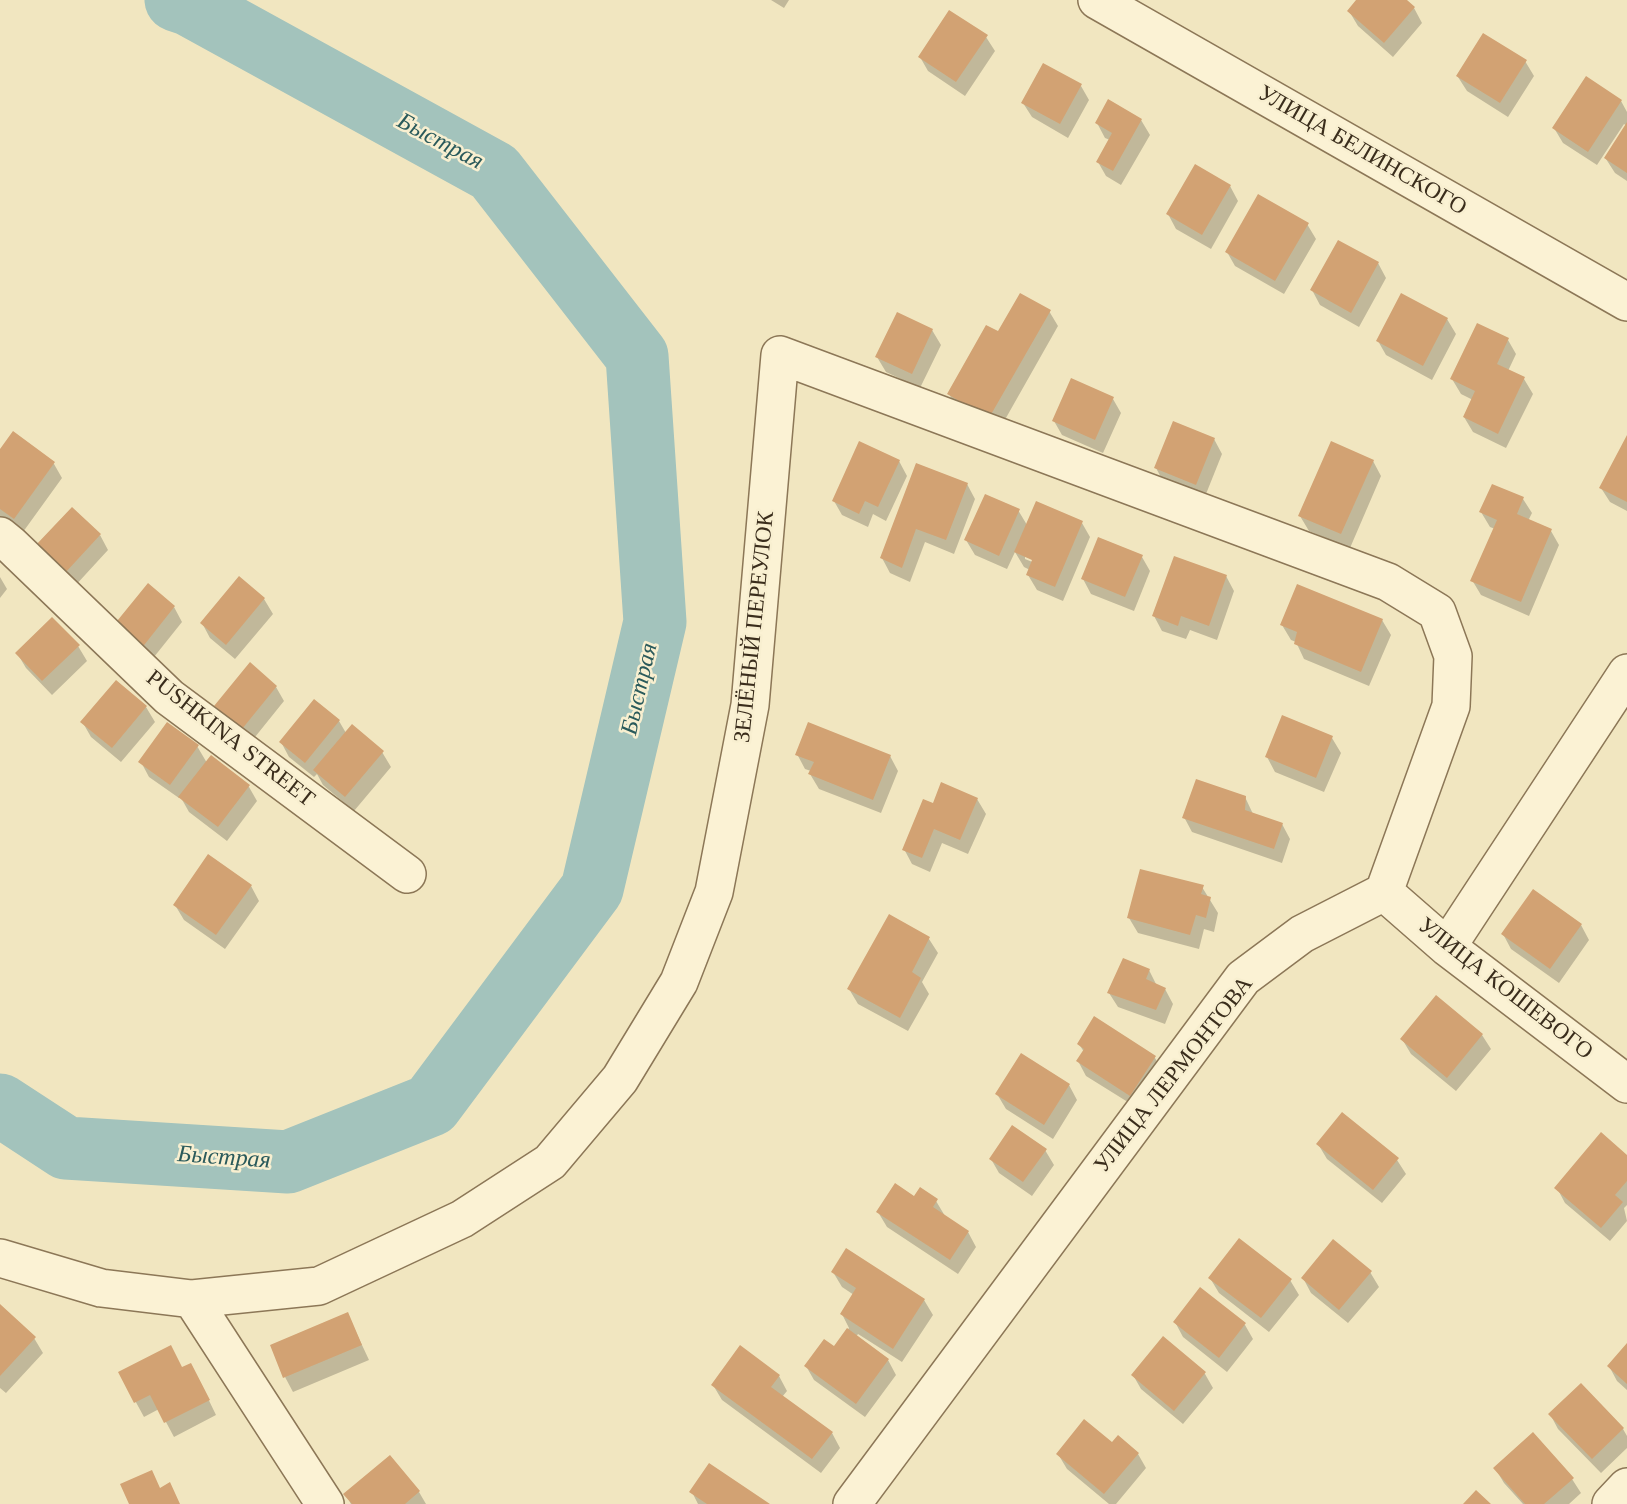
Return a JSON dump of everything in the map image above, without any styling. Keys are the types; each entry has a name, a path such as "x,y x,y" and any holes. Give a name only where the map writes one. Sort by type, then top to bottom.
{"street":[{"name":"УЛИЦА БЕЛИНСКОГО","path":"1097,0 1627,302"},
{"name":"ЗЕЛЁНЫЙ ПЕРЕУЛОК","path":"192,1299 319,1286 462,1219 550,1162 620,1079 679,982 714,892 750,705 780,355 1388,582 1437,612 1453,656 1451,706 1384,892"},
{"name":"PUSHKINA STREET","path":"0,536 12,544 169,697 407,874"},
{"path":"1447,947 1627,673"},
{"name":"УЛИЦА КОШЕВОГО","path":"1384,892 1447,947 1627,1084"},
{"name":"УЛИЦА ЛЕРМОНТОВА","path":"852,1504 1243,978 1302,934 1384,892"},
{"path":"0,1258 101,1288 192,1299 325,1504"},
{"path":"1611,1504 1627,1487"}],"building":[{"path":"1356,0 1407,0 1415,7 1384,43 1347,11"},
{"path":"949,10 988,35 956,82 918,57"},
{"path":"1483,33 1527,60 1500,103 1456,76"},
{"path":"1043,63 1082,84 1060,124 1021,103"},
{"path":"1586,76 1622,100 1588,152 1552,128"},
{"path":"1108,99 1142,119 1113,171 1096,162 1112,133 1095,123"},
{"path":"1627,122 1627,173 1604,158"},
{"path":"1195,164 1231,185 1202,235 1166,214"},
{"path":"1258,194 1309,223 1275,281 1225,252"},
{"path":"1338,240 1379,262 1351,313 1310,290"},
{"path":"1020,293 1051,310 989,418 947,394 986,325 998,331"},
{"path":"1401,293 1448,318 1423,366 1376,341"},
{"path":"897,312 933,329 912,374 875,357"},
{"path":"1477,323 1509,338 1497,364 1525,377 1498,434 1463,417 1475,391 1450,379"},
{"path":"1071,378 1114,397 1095,440 1052,421"},
{"path":"1173,421 1215,438 1196,485 1154,468"},
{"path":"13,431 55,462 14,519 0,509 0,449"},
{"path":"1627,435 1627,502 1599,488"},
{"path":"859,441 900,460 878,507 865,501 859,514 832,501"},
{"path":"1331,441 1374,460 1341,534 1298,516"},
{"path":"916,463 968,483 946,540 916,529 902,568 880,558"},
{"path":"1492,484 1524,497 1517,514 1552,529 1521,602 1470,581 1497,520 1479,512"},
{"path":"985,494 1020,509 999,556 964,540"},
{"path":"1036,501 1083,521 1055,587 1026,575 1032,560 1014,552"},
{"path":"72,507 101,534 65,573 35,546"},
{"path":"1098,537 1143,555 1125,597 1081,579"},
{"path":"1174,556 1227,575 1209,626 1181,616 1178,626 1152,616"},
{"path":"239,576 265,598 226,645 200,623"},
{"path":"148,583 175,606 141,649 113,626"},
{"path":"1297,584 1383,619 1361,672 1294,644 1297,632 1280,625"},
{"path":"52,617 80,645 42,681 15,653"},
{"path":"250,662 277,686 242,729 214,706"},
{"path":"116,680 147,706 112,748 80,722"},
{"path":"314,699 340,720 305,763 279,742"},
{"path":"1282,715 1333,736 1316,778 1265,757"},
{"path":"167,722 199,745 170,785 138,762"},
{"path":"808,722 891,755 873,800 808,774 814,762 795,755"},
{"path":"352,724 384,751 345,797 313,770"},
{"path":"211,755 250,785 218,827 178,797"},
{"path":"1196,779 1246,796 1245,810 1283,823 1274,849 1182,818"},
{"path":"941,782 978,798 960,840 934,829 922,858 902,850 923,799 933,803"},
{"path":"208,854 252,885 216,935 173,905"},
{"path":"1140,869 1204,885 1201,894 1211,897 1206,918 1196,915 1190,935 1127,918"},
{"path":"1533,889 1582,924 1550,969 1501,934"},
{"path":"889,914 930,937 912,972 921,978 900,1018 847,989"},
{"path":"1123,958 1150,969 1146,979 1166,988 1156,1010 1107,993"},
{"path":"1436,995 1483,1034 1447,1078 1400,1039"},
{"path":"1094,1016 1156,1056 1130,1096 1076,1061 1084,1049 1077,1044"},
{"path":"1021,1053 1070,1084 1044,1125 995,1094"},
{"path":"1342,1112 1399,1158 1373,1190 1316,1144"},
{"path":"1012,1125 1047,1149 1023,1182 989,1159"},
{"path":"1601,1132 1627,1155 1627,1181 1615,1195 1623,1202 1601,1228 1554,1188"},
{"path":"895,1183 914,1196 920,1187 938,1199 933,1207 969,1231 950,1260 876,1212"},
{"path":"1239,1238 1292,1279 1261,1318 1208,1278"},
{"path":"1333,1239 1372,1271 1339,1310 1301,1278"},
{"path":"846,1248 925,1299 893,1349 840,1314 856,1288 831,1272"},
{"path":"1200,1287 1246,1323 1219,1358 1173,1322"},
{"path":"0,1304 36,1337 0,1376"},
{"path":"348,1312 362,1345 283,1378 270,1345"},
{"path":"847,1328 889,1359 856,1404 804,1366 824,1339 834,1346"},
{"path":"1163,1336 1206,1372 1174,1411 1131,1375"},
{"path":"1627,1343 1627,1384 1607,1366"},
{"path":"171,1345 182,1367 191,1363 210,1400 164,1423 150,1395 134,1403 118,1372"},
{"path":"740,1345 780,1375 771,1387 833,1432 812,1459 711,1385"},
{"path":"1581,1383 1624,1428 1592,1459 1548,1414"},
{"path":"1084,1419 1112,1442 1118,1435 1139,1453 1104,1494 1056,1454"},
{"path":"1533,1432 1574,1478 1544,1504 1525,1504 1493,1468"},
{"path":"390,1455 420,1491 405,1504 352,1504 343,1494"},
{"path":"709,1463 770,1504 707,1504 689,1492"},
{"path":"152,1470 160,1488 170,1482 180,1504 129,1504 120,1484"},
{"path":"1476,1490 1491,1504 1463,1504"}],"waterway":[{"name":"Быстрая","path":"0,1105 66,1148 288,1162 431,1105 592,889 655,622 637,356 494,172 188,4 176,0"}]}
